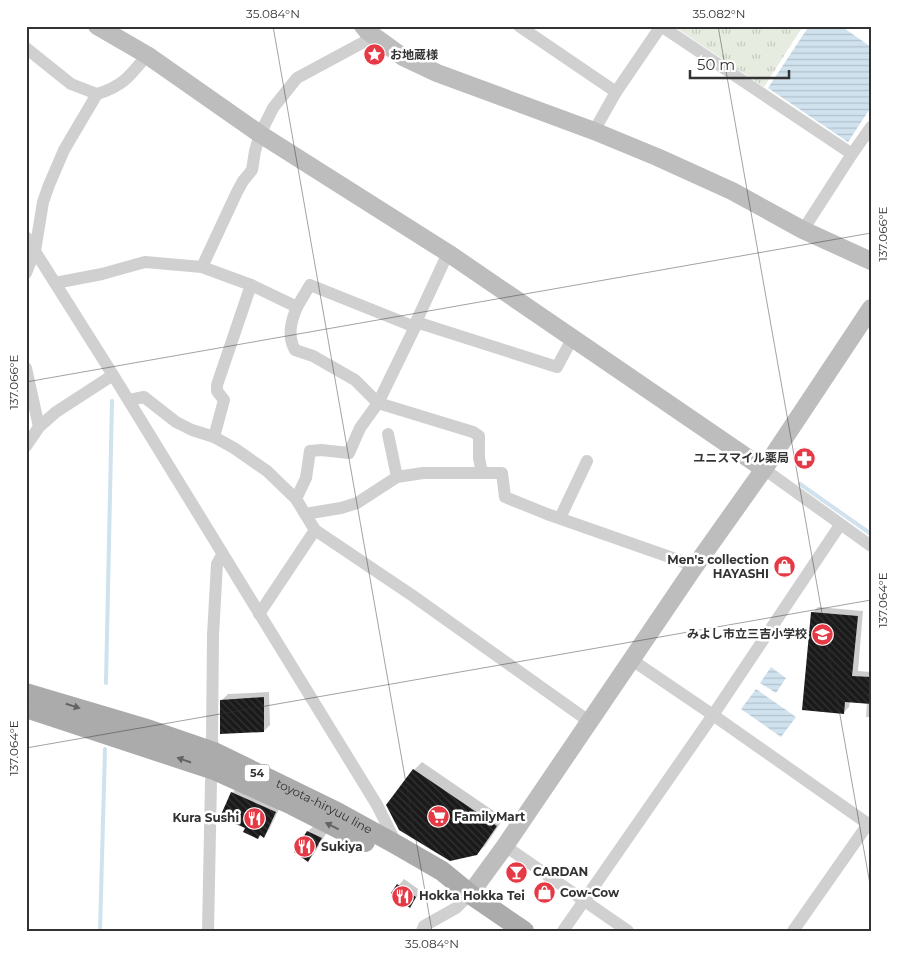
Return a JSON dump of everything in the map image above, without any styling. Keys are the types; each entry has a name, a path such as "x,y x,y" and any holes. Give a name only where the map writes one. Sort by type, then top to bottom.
{"main road":[{"name":"toyota-hiryuu line","path":"26,692 144,728 214,761 337,812 442,871 470,894 524,931"},
{"name":"toyota-hiryuu line","path":"26,708 214,761 292,805 385,852 437,882 470,894"}],"street":[{"path":"97,26 147,56 260,134 448,253 764,469 871,546"},
{"path":"519,26 616,92"},
{"path":"594,131 616,92 661,26 852,154"},
{"path":"202,267 237,192 252,170 254,151 273,108 297,78 369,30 403,57 437,74 594,131 657,157 732,191 803,230 871,262"},
{"path":"26,48 66,81 97,94"},
{"path":"26,273 35,251 43,202 64,150 97,94 115,88 130,76 147,56"},
{"path":"803,230 871,127"},
{"path":"26,237 113,374 222,555 377,805 397,845"},
{"path":"296,499 306,478 310,451 349,452 360,428 378,404 448,253"},
{"path":"55,283 102,274 146,262 202,267 251,285 297,307"},
{"path":"214,437 224,400 217,391 217,385 251,285"},
{"path":"482,473 478,436 473,432 378,404 354,380 313,356 295,350 292,344 291,331 293,318 310,285 416,324 557,368 573,337"},
{"path":"422,931 424,926 456,908 470,894 505,846 693,569 764,469 871,308"},
{"path":"26,368 39,428"},
{"path":"26,446 39,428 56,412 113,374"},
{"path":"129,400 144,397 176,422 192,430 214,437 234,448 267,471 296,499 315,530 590,722"},
{"path":"388,434 397,476"},
{"path":"560,518 587,461"},
{"path":"305,514 341,508 357,503 397,476 423,473 502,472 505,497 547,514 684,562 693,569"},
{"path":"563,931 713,715 840,525"},
{"path":"259,614 315,530"},
{"path":"208,931 211,781 214,761 212,739 213,635 217,564 222,555"},
{"path":"632,660 869,825 793,931"},
{"path":"505,846 628,931"}],"green space":[{"path":"673,26 803,26 764,87"}],"water":[{"path":"809,26 841,26 871,47 871,107 848,142 768,88"},
{"path":"771,667 786,678 776,693 760,683"},
{"path":"756,689 796,717 781,737 741,709"}],"building":[{"path":"811,612 858,616 852,676 871,677 871,704 845,702 844,714 802,710"},
{"path":"264,697 264,732 220,734 220,700"},
{"name":"FamilyMart","path":"413,769 497,826 477,855 450,861 399,830 386,805"},
{"path":"231,792 276,812 264,838 260,835 258,839 243,832 245,828 220,817"},
{"path":"307,831 322,838 308,862 294,852"},
{"path":"397,884 416,897 410,908 391,893"}],"waterway":[{"path":"106,683 112,401"},
{"path":"800,484 871,534"},
{"path":"100,931 105,749"}],"place":[{"name":"お地蔵様","path":"374,55"},
{"name":"ユニスマイル薬局","path":"805,458"},
{"name":"Men's collection HAYASHI","path":"785,567"},
{"name":"みよし市立三吉小学校","path":"823,634"},
{"name":"FamilyMart","path":"438,817"},
{"name":"Kura Sushi","path":"255,818"},
{"name":"Sukiya","path":"305,847"},
{"name":"CARDAN","path":"517,872"},
{"name":"Cow-Cow","path":"544,893"},
{"name":"Hokka Hokka Tei","path":"403,896"}]}
